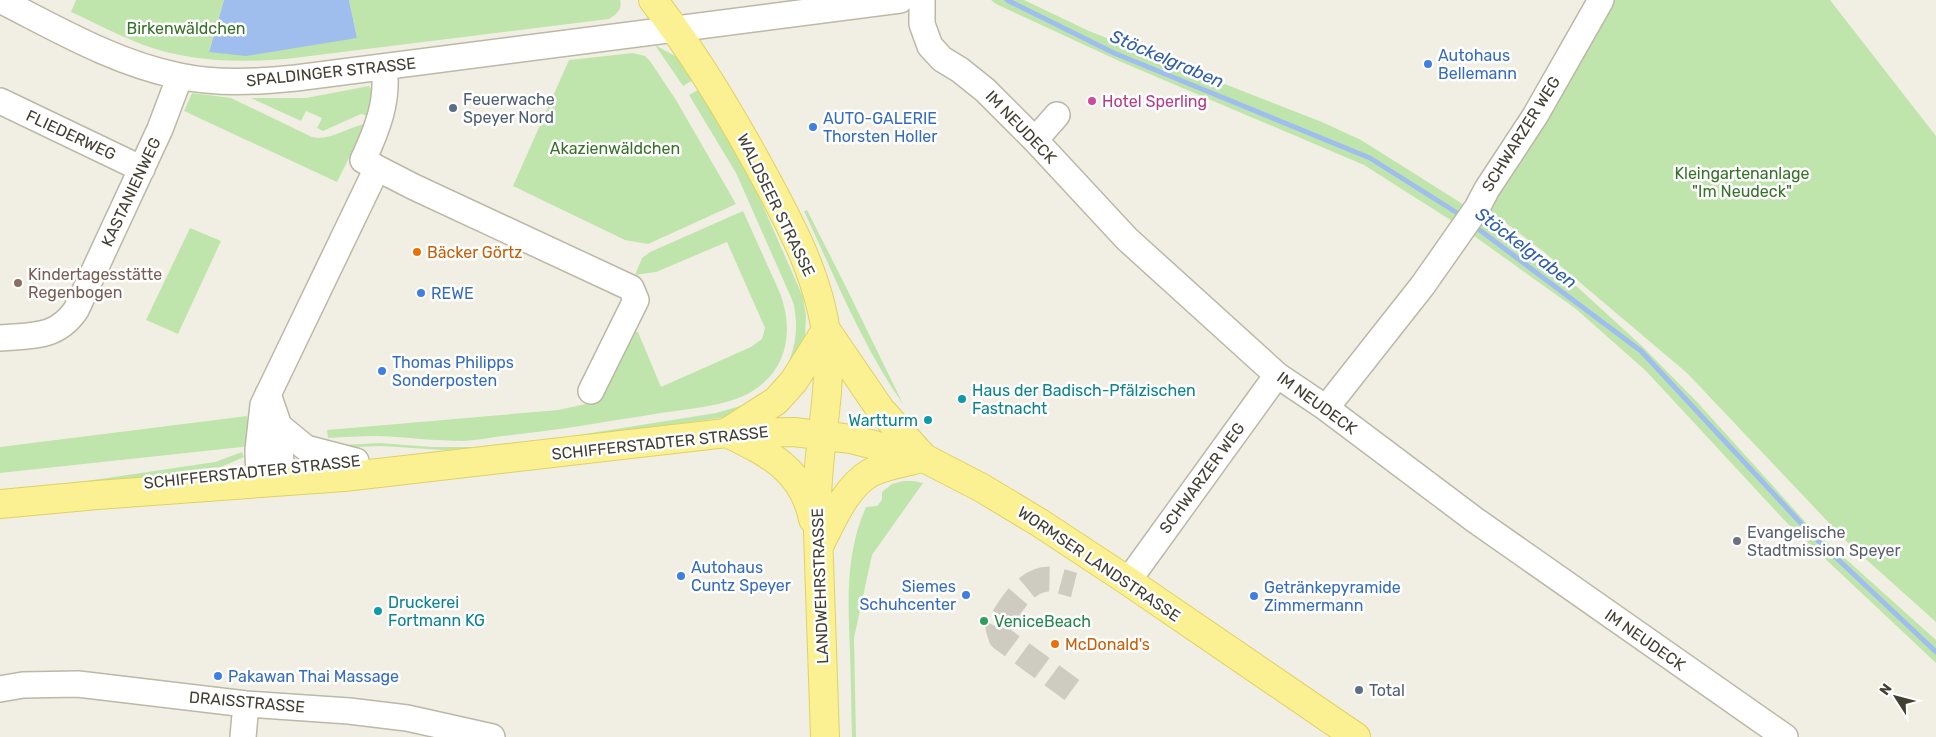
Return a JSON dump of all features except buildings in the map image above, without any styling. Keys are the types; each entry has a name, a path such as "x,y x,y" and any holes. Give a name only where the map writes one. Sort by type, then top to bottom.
{"main road":[{"name":"WALDSEER STRASSE","path":"653,0 676,30 721,98 774,193 817,288 826,330 828,385 822,435"},
{"path":"726,433 776,401 794,380 826,330 880,409 924,458 871,473 860,481 841,505 818,547"},
{"name":"SCHIFFERSTADTER STRASSE","path":"270,475 344,477 726,433 784,432 822,435"},
{"path":"726,433 771,456 786,467 803,492 812,513 818,547"},
{"name":"WORMSER LANDSTRASSE","path":"822,435 851,439 924,458 982,488 1128,582 1356,737"},
{"name":"LANDWEHRSTRASSE","path":"822,435 817,482 825,737"},
{"name":"SCHIFFERSTADTER STRASSE","path":"0,504 270,475 356,461 498,459"}],"street":[{"name":"SPALDINGER STRASSE","path":"0,0 122,59 180,76 211,81 270,81 900,0"},
{"name":"IM NEUDECK","path":"922,0 922,24 930,46 942,59 960,70 985,90 1035,140 1127,239 1277,374 1326,408 1475,520 1785,737"},
{"name":"SCHWARZER WEG","path":"1326,408 1423,285 1471,216 1535,116 1601,0"},
{"path":"384,67 386,81 385,97 378,125 363,160 414,187 631,288 636,300 591,391"},
{"name":"KASTANIENWEG","path":"0,338 45,334 57,330 68,322 76,310 142,169 160,129 180,76"},
{"name":"FLIEDERWEG","path":"0,101 142,169"},
{"path":"1035,140 1057,116"},
{"path":"270,475 261,418 263,405 378,168"},
{"name":"SCHWARZER WEG","path":"1128,582 1277,374"},
{"path":"268,394 279,426 296,442 306,448 356,461"},
{"path":"270,475 279,426"},
{"name":"DRAISSTRASSE","path":"0,689 23,685 78,684 246,704 349,711 407,718 492,737"},
{"path":"243,737 246,704"}],"green space":[{"name":"Birkenwäldchen","path":"76,0 224,0 209,51 357,38 349,0 620,0 621,6 609,19 286,59 244,61 189,57 148,47 71,12"},
{"path":"991,0 1024,0 1089,31 1322,122 1361,140 1458,201 1573,283 1642,346 1698,403 1809,526 1936,640 1936,663 1786,522 1646,371 1576,309 1463,228 1364,165 1119,61"},
{"name":"Kleingartenanlage \"Im Neudeck\"","path":"1608,0 1830,0 1936,136 1936,622 1849,544 1687,373 1544,252 1485,207"},
{"path":"655,45 677,57 693,80 683,86"},
{"name":"Akazienwäldchen","path":"633,53 645,56 650,61 676,100 736,204 648,244 625,240 513,186 569,60"},
{"path":"369,86 373,91 369,116 361,114 323,131 317,128 322,118 306,111 301,121 251,98 306,98"},
{"path":"700,89 745,165 803,297 806,316 805,339 785,370 792,353 795,337 796,320 793,302 736,173 689,95"},
{"path":"192,93 231,98 312,137 326,137 366,124 337,182 184,111"},
{"path":"807,210 903,404 874,358 849,310 804,211"},
{"path":"743,211 780,293 787,321 785,348 780,361 763,383 751,392 730,401 704,407 474,440 453,441 377,436 328,438 327,430 558,410 595,402 629,331 638,332 661,387 751,347 762,339 765,328 727,242 656,272 635,275 642,258 650,252"},
{"path":"190,228 221,241 178,334 146,320"},
{"path":"747,404 734,416 662,426 597,438 458,451 381,446 327,448 341,445 380,443 432,447 474,447 566,437 716,413"},
{"path":"247,416 251,446 0,473 0,447"},
{"path":"242,452 244,457 221,467 39,492 60,485 215,462"},
{"path":"903,481 923,483 872,555 854,638 856,737 852,737 849,578 854,542 866,507 877,506 882,500 882,492 892,484"}],"water":[{"path":"224,0 349,0 357,38 246,56 209,52"}],"waterway":[{"name":"Stöckelgraben","path":"1007,0 1114,53 1370,158 1462,216"},
{"name":"Stöckelgraben","path":"1473,225 1641,351 1810,533 1936,652"}],"tunnel":[{"path":"1072,690 1001,638 998,628 1013,603 1033,583 1050,579 1074,585"}],"place":[{"name":"Autohaus Bellemann","path":"1428,64"},
{"name":"Hotel Sperling","path":"1092,101"},
{"name":"Feuerwache Speyer Nord","path":"453,108"},
{"name":"AUTO-GALERIE Thorsten Holler","path":"813,127"},
{"name":"Bäcker Görtz","path":"417,252"},
{"name":"Kindertagesstätte Regenbogen","path":"18,283"},
{"name":"REWE","path":"421,293"},
{"name":"Thomas Philipps Sonderposten","path":"382,371"},
{"name":"Haus der Badisch-Pfälzischen Fastnacht","path":"962,399"},
{"name":"Wartturm","path":"928,420"},
{"name":"Evangelische Stadtmission Speyer","path":"1737,541"},
{"name":"Autohaus Cuntz Speyer","path":"681,576"},
{"name":"Siemes Schuhcenter","path":"966,595"},
{"name":"Getränkepyramide Zimmermann","path":"1254,596"},
{"name":"Druckerei Fortmann KG","path":"378,611"},
{"name":"VeniceBeach","path":"984,621"},
{"name":"McDonald's","path":"1055,644"},
{"name":"Pakawan Thai Massage","path":"218,676"},
{"name":"Total","path":"1359,690"}]}
